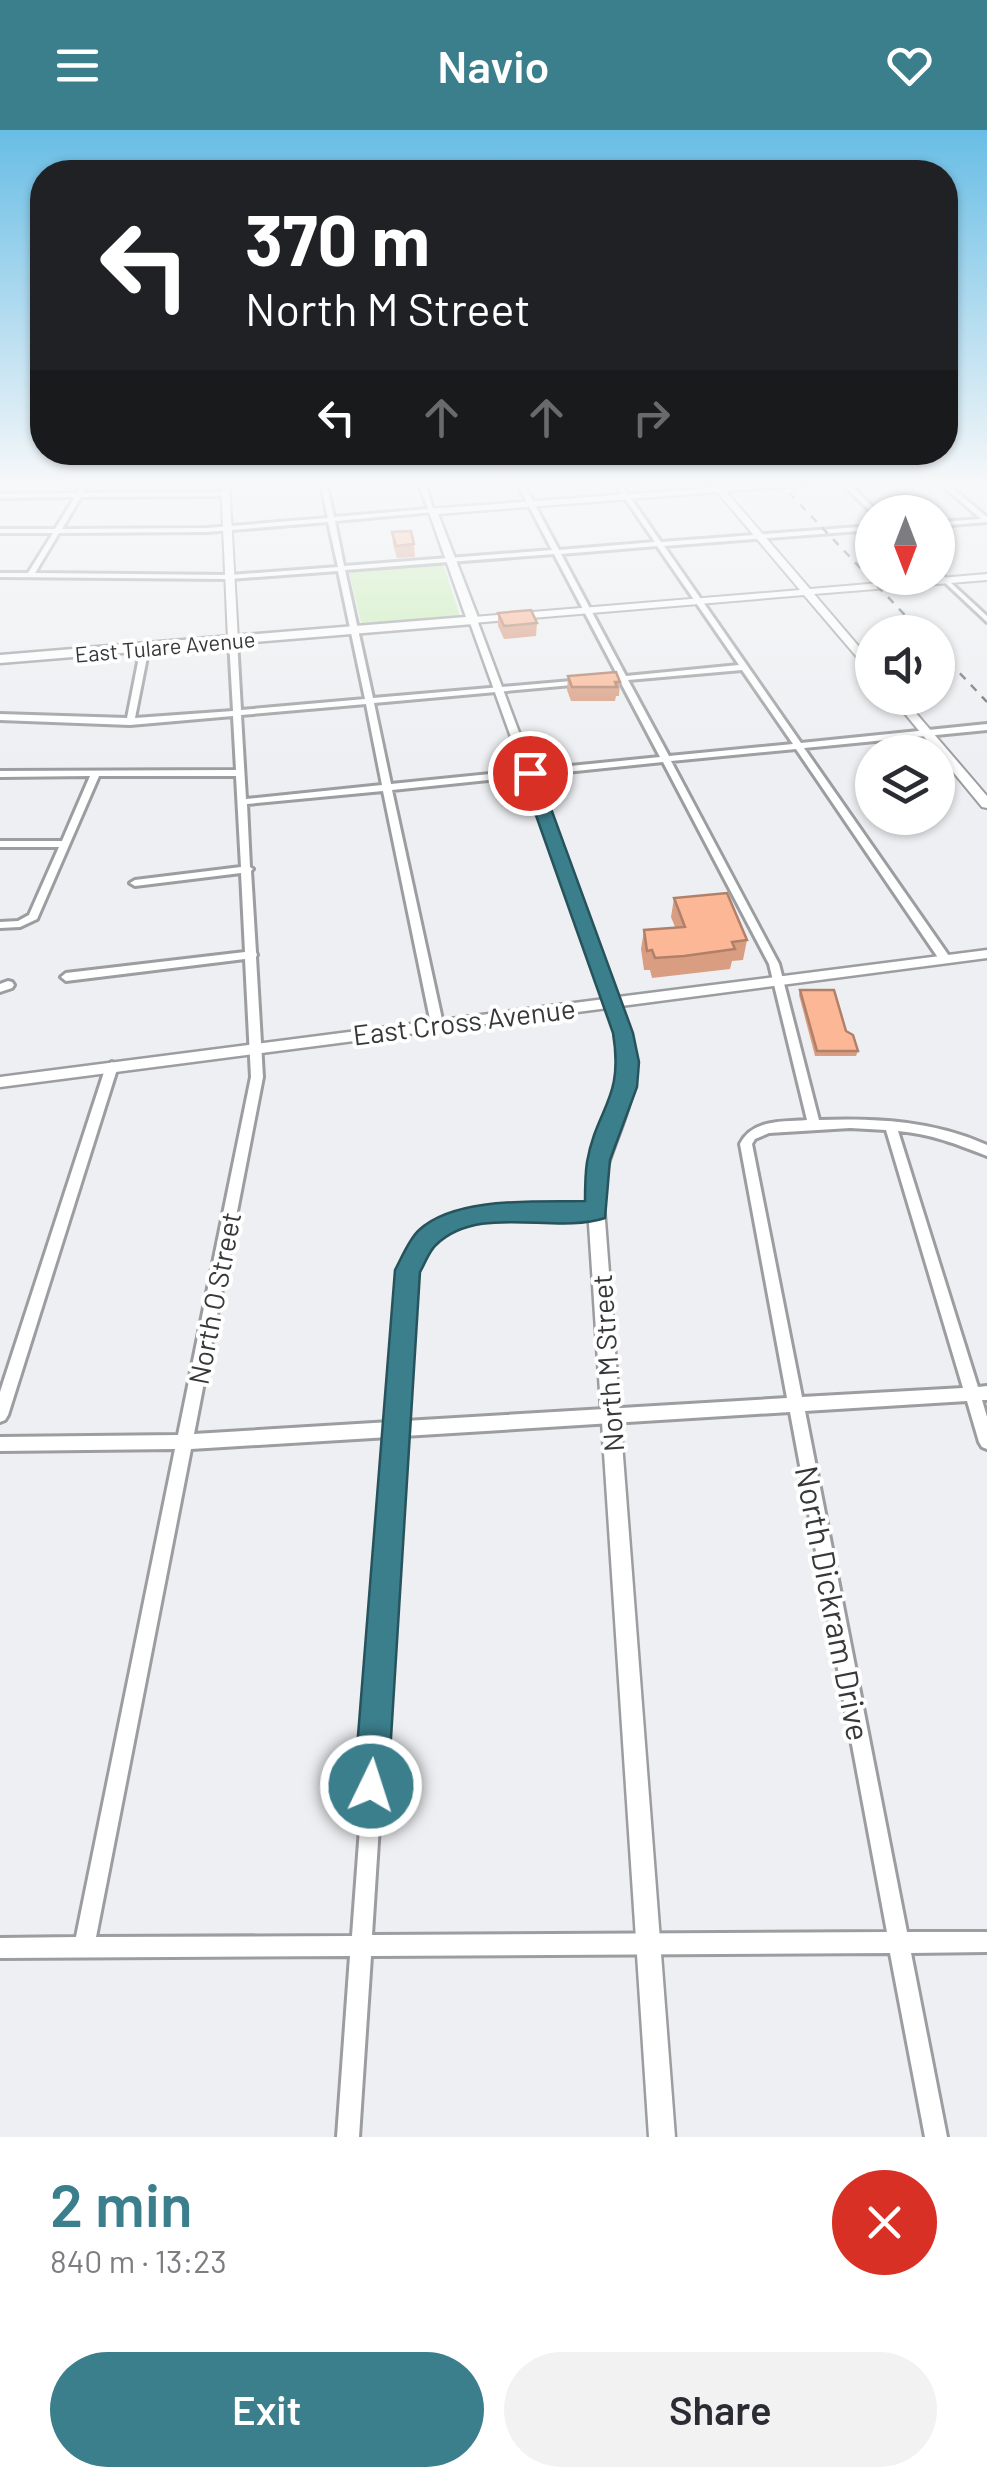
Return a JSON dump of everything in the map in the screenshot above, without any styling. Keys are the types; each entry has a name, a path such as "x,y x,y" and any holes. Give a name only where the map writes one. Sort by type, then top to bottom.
{"main road":[{"path":"456,575 473,620"},
{"path":"795,575 855,648"},
{"name":"East Tulare Avenue","path":"955,576 987,577"},
{"path":"230,577 234,640"},
{"name":"East Tulare Avenue","path":"0,659 855,586"},
{"path":"912,715 987,804"}],"street":[{"path":"74,575 263,575"},
{"path":"343,575 437,1024"},
{"path":"567,575 780,980 816,1127 936,1130 987,1151"},
{"path":"680,575 946,959"},
{"path":"955,589 987,620"},
{"name":"North M Street","path":"473,620 625,1040 624,1100 599,1160 596,1211 662,2137"},
{"name":"North O Street","path":"84,1947 255,1095 257,1047 234,640"},
{"path":"130,722 145,647"},
{"path":"0,717 66,716 130,722 744,667"},
{"path":"243,802 987,727"},
{"path":"0,774 242,773"},
{"path":"0,925 26,923 33,917 96,774"},
{"path":"0,844 66,844"},
{"path":"135,884 248,870"},
{"name":"East Cross Avenue","path":"0,1082 987,954"},
{"path":"66,977 252,955"},
{"path":"0,1414 112,1066"},
{"name":"North Dickram Drive","path":"816,1127 766,1128 750,1136 746,1144 936,2137"},
{"path":"891,1127 980,1393 987,1442"},
{"path":"348,2137 394,1427 408,1270 428,1237 478,1215 596,1211"},
{"path":"0,1444 185,1442 980,1393"},
{"path":"0,1948 987,1942"}],"green space":[{"path":"350,575 446,575 460,616 362,626"}],"building":[{"path":"531,610 537,623 504,626 498,613"},
{"path":"616,672 620,682 615,682 617,687 572,687 568,676"},
{"path":"727,893 747,940 732,942 735,949 655,958 652,950 647,951 644,930 685,927 674,898"},
{"path":"800,990 834,990 846,1031 853,1035 858,1051 817,1051"}],"railway":[{"path":"867,575 905,615"},
{"path":"955,668 987,702"}],"route":[{"path":"371,1786 408,1270 428,1237 465,1218 494,1213 596,1211 599,1160 624,1100 628,1062 623,1033 530,773"}]}
